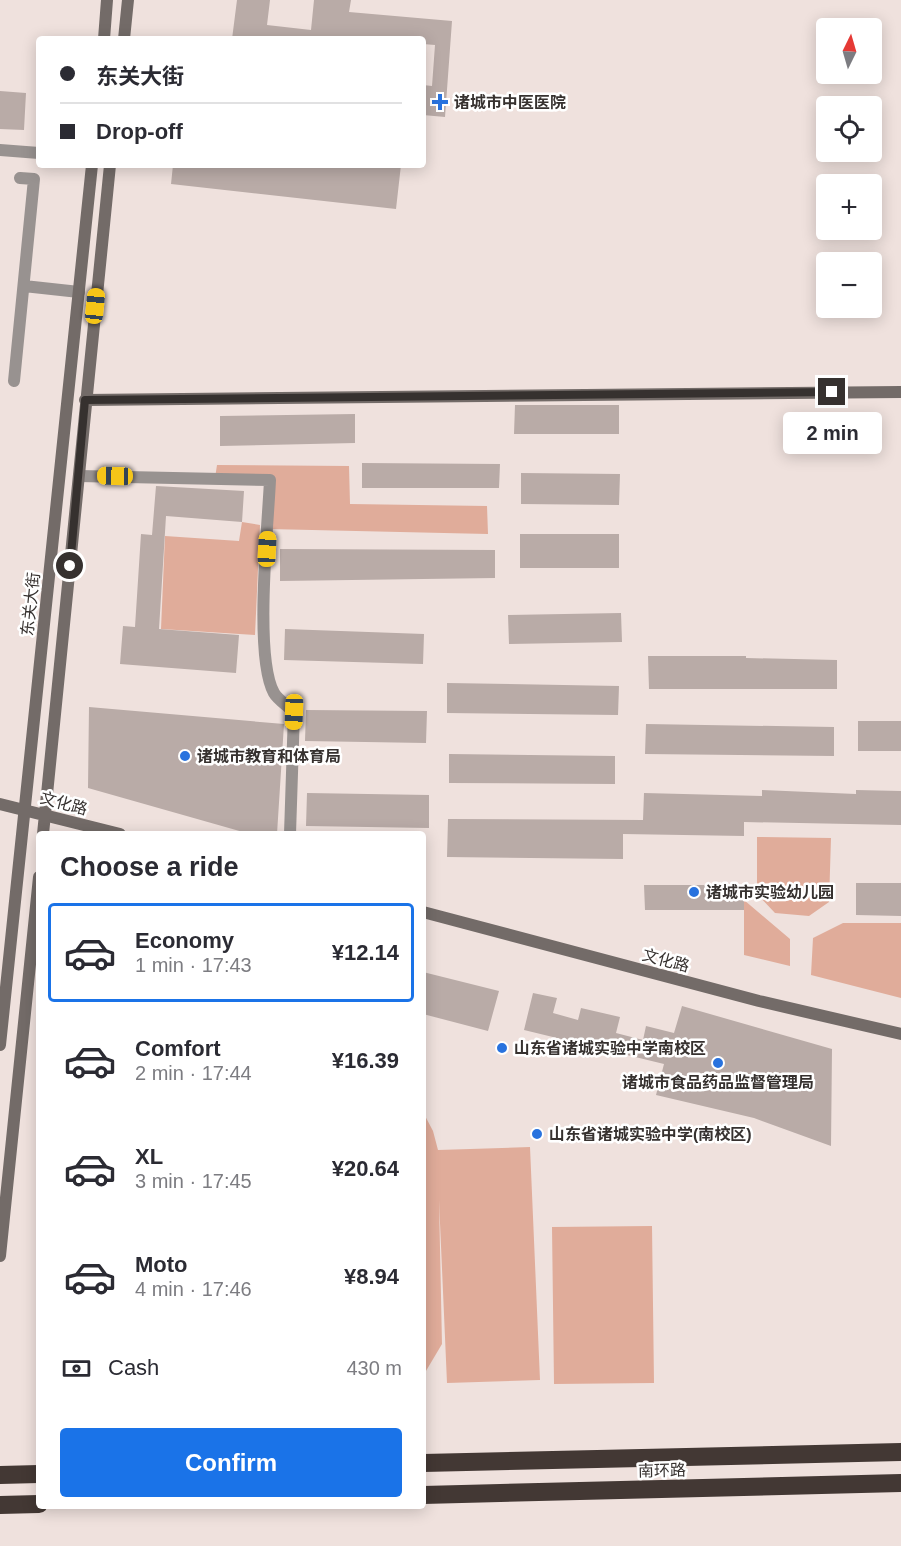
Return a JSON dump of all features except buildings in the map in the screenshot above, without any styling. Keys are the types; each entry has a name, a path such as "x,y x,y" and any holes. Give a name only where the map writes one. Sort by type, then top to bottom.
{"highway":[{"name":"南环路","path":"426,1463 901,1452"},
{"path":"0,1475 36,1474"},
{"name":"南环路","path":"426,1495 901,1483"},
{"path":"0,1505 36,1504"}],"main road":[{"path":"104,36 107,0"},
{"path":"124,36 128,0"},
{"name":"东关大街","path":"0,1045 92,168"},
{"path":"44,831 110,168"},
{"path":"85,400 901,392"},
{"name":"文化路","path":"0,804 108,831"},
{"path":"0,1256 36,906"},
{"name":"文化路","path":"426,913 759,1001 901,1034"}],"street":[{"path":"0,150 36,153"},
{"path":"14,381 34,179 20,178"},
{"path":"24,286 79,292"},
{"path":"79,476 270,480 264,610 266,671 274,694 294,712 290,831"}],"shaded area":[{"path":"217,465 349,466 350,504 487,506 488,534 268,529 270,481 215,478"},
{"path":"242,522 260,525 255,635 161,629 165,536 239,541"},
{"path":"757,837 831,838 829,902 809,916 775,913 757,894"},
{"path":"744,900 790,939 790,966 744,955"},
{"path":"843,923 901,923 901,998 811,975 813,938"},
{"path":"426,1118 433,1131 438,1150 530,1147 540,1380 447,1383 439,1200 442,1344 426,1371"},
{"path":"652,1226 654,1383 554,1384 552,1227"}],"place":[{"name":"诸城市中医医院","path":"440,102"},
{"name":"诸城市教育和体育局","path":"185,756"},
{"name":"诸城市实验幼儿园","path":"694,892"},
{"name":"山东省诸城实验中学南校区","path":"502,1048"},
{"name":"诸城市食品药品监督管理局","path":"718,1063"},
{"name":"山东省诸城实验中学(南校区)","path":"537,1134"}],"route":[{"path":"70,566 85,400 832,392"}]}
